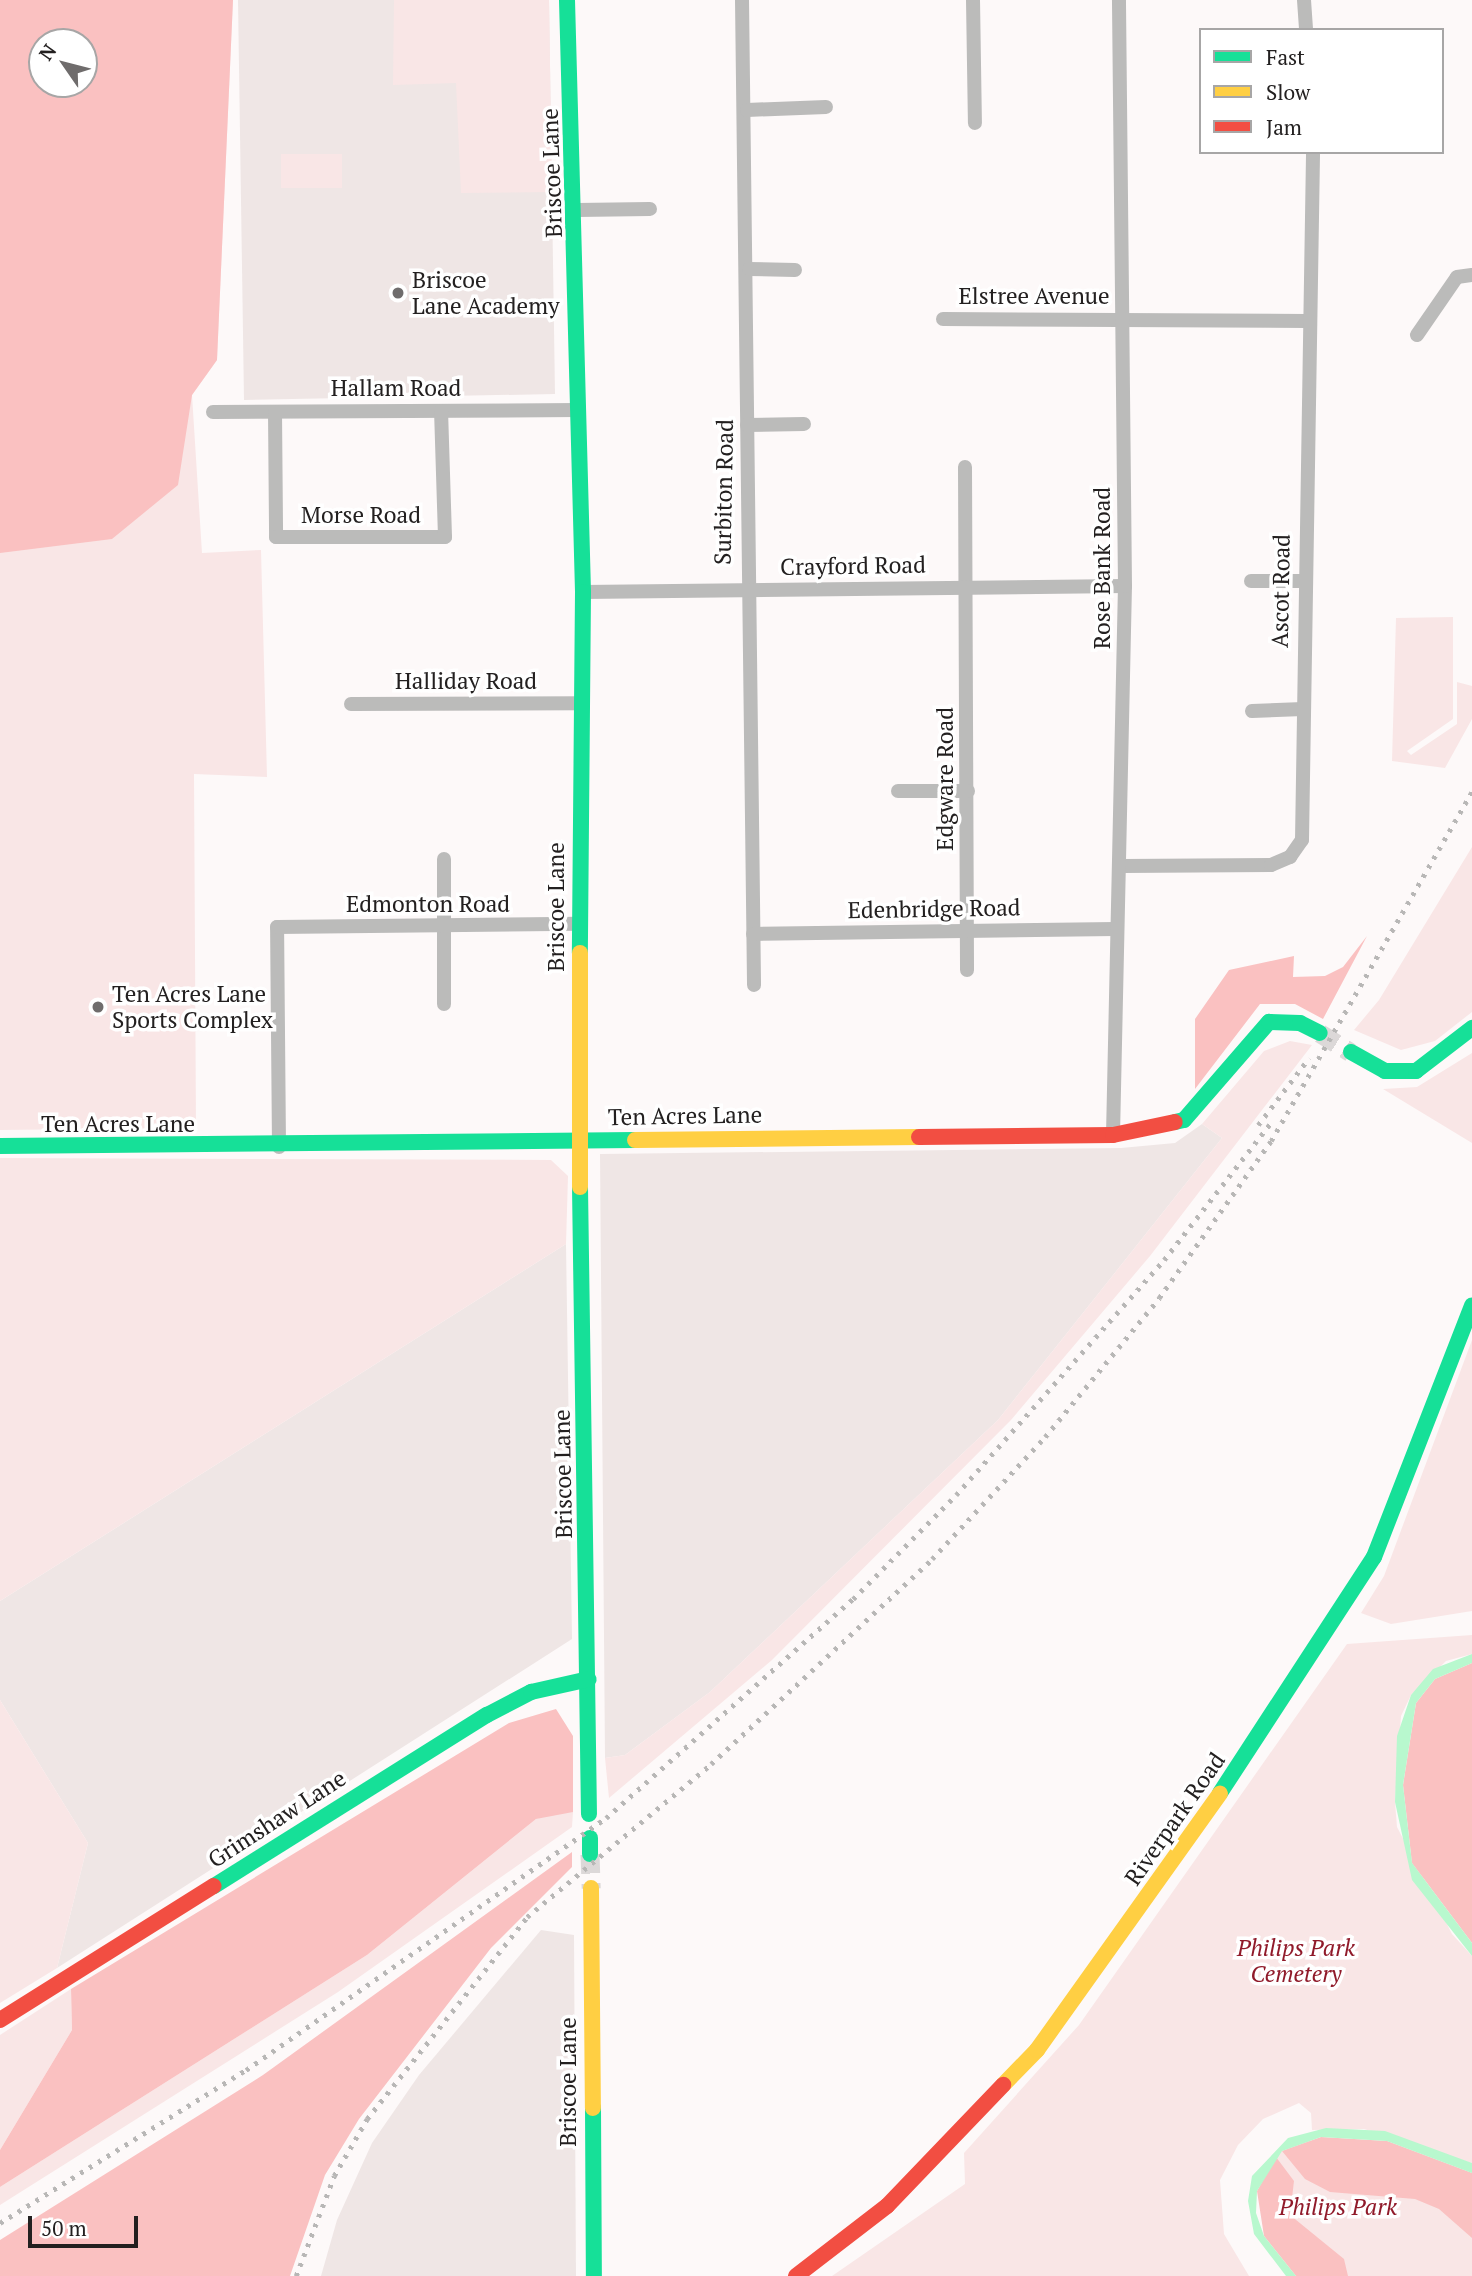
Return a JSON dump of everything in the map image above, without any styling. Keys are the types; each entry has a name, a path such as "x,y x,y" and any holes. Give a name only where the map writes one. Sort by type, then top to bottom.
{"street":[{"name":"Briscoe Lane","path":"567,0 577,210 578,410 583,592 578,924 579,1140 589,1814"},
{"name":"Surbiton Road","path":"742,0 747,110 749,269 746,590 754,985"},
{"path":"973,0 975,123"},
{"name":"Rose Bank Road","path":"1113,1135 1115,929 1123,866 1125,586 1125,319 1119,0"},
{"path":"1304,0 1306,28"},
{"path":"747,110 826,107"},
{"name":"Ascot Road","path":"1123,866 1271,865 1290,857 1302,840 1307,321 1313,154"},
{"path":"577,210 650,209"},
{"path":"749,269 795,270"},
{"path":"1417,335 1457,277 1472,275"},
{"name":"Elstree Avenue","path":"943,319 1307,321"},
{"name":"Hallam Road","path":"213,412 578,410"},
{"name":"Morse Road","path":"275,412 276,537 445,537 441,411"},
{"path":"747,425 804,424"},
{"name":"Edgware Road","path":"965,467 968,587 967,970"},
{"path":"1251,581 1303,581"},
{"name":"Crayford Road","path":"583,592 1125,586"},
{"name":"Halliday Road","path":"351,704 582,703"},
{"path":"1252,711 1303,709"},
{"path":"898,791 968,791"},
{"path":"444,859 444,1004"},
{"name":"Edmonton Road","path":"279,1147 277,927 578,924"},
{"name":"Edenbridge Road","path":"753,934 1115,929"},
{"name":"Ten Acres Lane","path":"0,1146 279,1147 579,1140 1113,1135 1184,1120 1269,1022 1300,1023 1320,1034"},
{"path":"1351,1052 1385,1070 1416,1071 1472,1028"},
{"name":"Riverpark Road","path":"796,2276 870,2222 1037,2050 1247,1756 1374,1557 1472,1305"},
{"name":"Grimshaw Lane","path":"0,2020 487,1715 531,1692 589,1679"},
{"name":"Briscoe Lane","path":"591,1888 594,2276"}],"shaded area":[{"path":"0,0 233,0 217,360 192,395 178,485 112,539 0,553"},
{"name":"Briscoe Lane Academy","path":"238,0 549,0 555,394 244,400"},
{"path":"1367,936 1323,1019 1295,1004 1260,1004 1195,1089 1195,1019 1229,970 1294,956 1293,977 1325,976 1343,967"},
{"path":"1202,1124 1222,1138 998,1420 710,1692 625,1755 605,1758 600,1154 1121,1148 1175,1143"},
{"path":"566,1244 572,1639 57,1968 88,1843 0,1700 0,1601"},
{"path":"1472,1654 1472,1663 1435,1679 1416,1703 1403,1785 1412,1863 1472,1943 1472,1956 1412,1880 1395,1802 1397,1736 1411,1695 1433,1669"},
{"path":"1472,1663 1472,1943 1412,1863 1403,1785 1416,1703 1435,1679"},
{"path":"556,1709 573,1736 573,1812 536,1819 367,1955 0,2187 0,2150 72,2030 71,1989 509,1723"},
{"path":"572,1852 572,1867 491,1948 359,2119 325,2175 290,2276 0,2276 0,2240 263,2075"},
{"path":"541,1930 574,1935 576,2276 321,2276 337,2220 372,2143 419,2075"},
{"path":"1326,2128 1385,2131 1472,2163 1472,2173 1387,2141 1321,2137 1282,2151 1257,2191 1256,2213 1264,2236 1296,2276 1286,2276 1254,2234 1248,2201 1252,2176 1288,2138"},
{"path":"1321,2137 1387,2141 1472,2173 1472,2238 1439,2209 1415,2199 1330,2192 1305,2179 1282,2151"},
{"path":"1276,2157 1294,2181 1290,2215 1344,2259 1348,2276 1296,2276 1264,2236 1257,2191"}],"green space":[{"path":"0,0 233,0 217,360 192,395 202,553 261,550 267,777 194,774 196,1128 0,1130"},
{"path":"394,0 549,0 552,192 461,193 456,83 393,85"},
{"path":"281,154 342,154 342,188 281,188"},
{"path":"1453,617 1453,719 1407,751 1411,755 1457,724 1457,682 1472,686 1472,719 1445,768 1392,761 1396,618"},
{"path":"1472,847 1472,1012 1435,1041 1401,1050 1354,1030 1379,1000"},
{"path":"1290,1041 1312,1045 1150,1256 1011,1420 772,1660 609,1798 605,1758 625,1755 710,1692 998,1420 1222,1138 1202,1124 1264,1051"},
{"path":"1472,1053 1472,1143 1383,1089 1417,1087"},
{"path":"0,1158 551,1160 568,1176 566,1244 0,1601"},
{"path":"1472,1340 1472,1611 1391,1624 1361,1613 1384,1576"},
{"name":"Philips Park Cemetery","path":"1472,1635 1472,1654 1446,1661 1411,1695 1401,1716 1395,1802 1397,1827 1452,1934 1472,1956 1472,2163 1364,2129 1312,2130 1311,2113 1299,2103 1263,2119 1238,2145 1220,2180 1224,2234 1249,2276 832,2276 965,2184 964,2153 1079,2025 1347,1644"},
{"path":"0,1700 88,1843 57,1968 0,2003"},
{"path":"557,1812 573,1812 572,1827 338,1992 0,2205 0,2187 367,1955 536,1819"},
{"path":"71,1989 72,2030 0,2150 0,2035"},
{"name":"Philips Park","path":"1305,2141 1387,2141 1472,2173 1472,2276 1296,2276 1265,2171 1280,2152"}],"tunnel":[{"path":"1320,1033 1351,1052"},
{"path":"590,1854 591,1888"}],"railway":[{"path":"296,2276 334,2176 367,2119 527,1917 711,1764 932,1559 1045,1437 1159,1298 1271,1141 1472,791"},
{"path":"1258,1125 1309,1058"},
{"path":"0,2223 246,2070 606,1818 853,1599 956,1495 1164,1260 1273,1120"}],"traffic: fast":[{"path":"567,0 583,592 580,953"},
{"path":"1175,1122 1184,1120 1269,1022 1300,1023 1320,1033"},
{"path":"1351,1052 1385,1071 1416,1071 1472,1028"},
{"path":"0,1146 635,1140"},
{"path":"580,1187 589,1814"},
{"path":"1220,1793 1374,1557 1472,1305"},
{"path":"214,1886 487,1715 531,1692 589,1679"},
{"path":"590,1838 590,1854"},
{"path":"593,2108 594,2276"}],"traffic: slow":[{"path":"580,953 580,1187"},
{"path":"635,1140 919,1137"},
{"path":"1003,2085 1037,2050 1220,1793"},
{"path":"591,1888 593,2108"}],"traffic: jam":[{"path":"919,1137 1113,1135 1175,1122"},
{"path":"0,2020 214,1886"},
{"path":"796,2276 887,2206 1003,2085"}],"place":[{"name":"Briscoe Lane Academy","path":"398,293"},
{"name":"Ten Acres Lane Sports Complex","path":"98,1007"}]}
